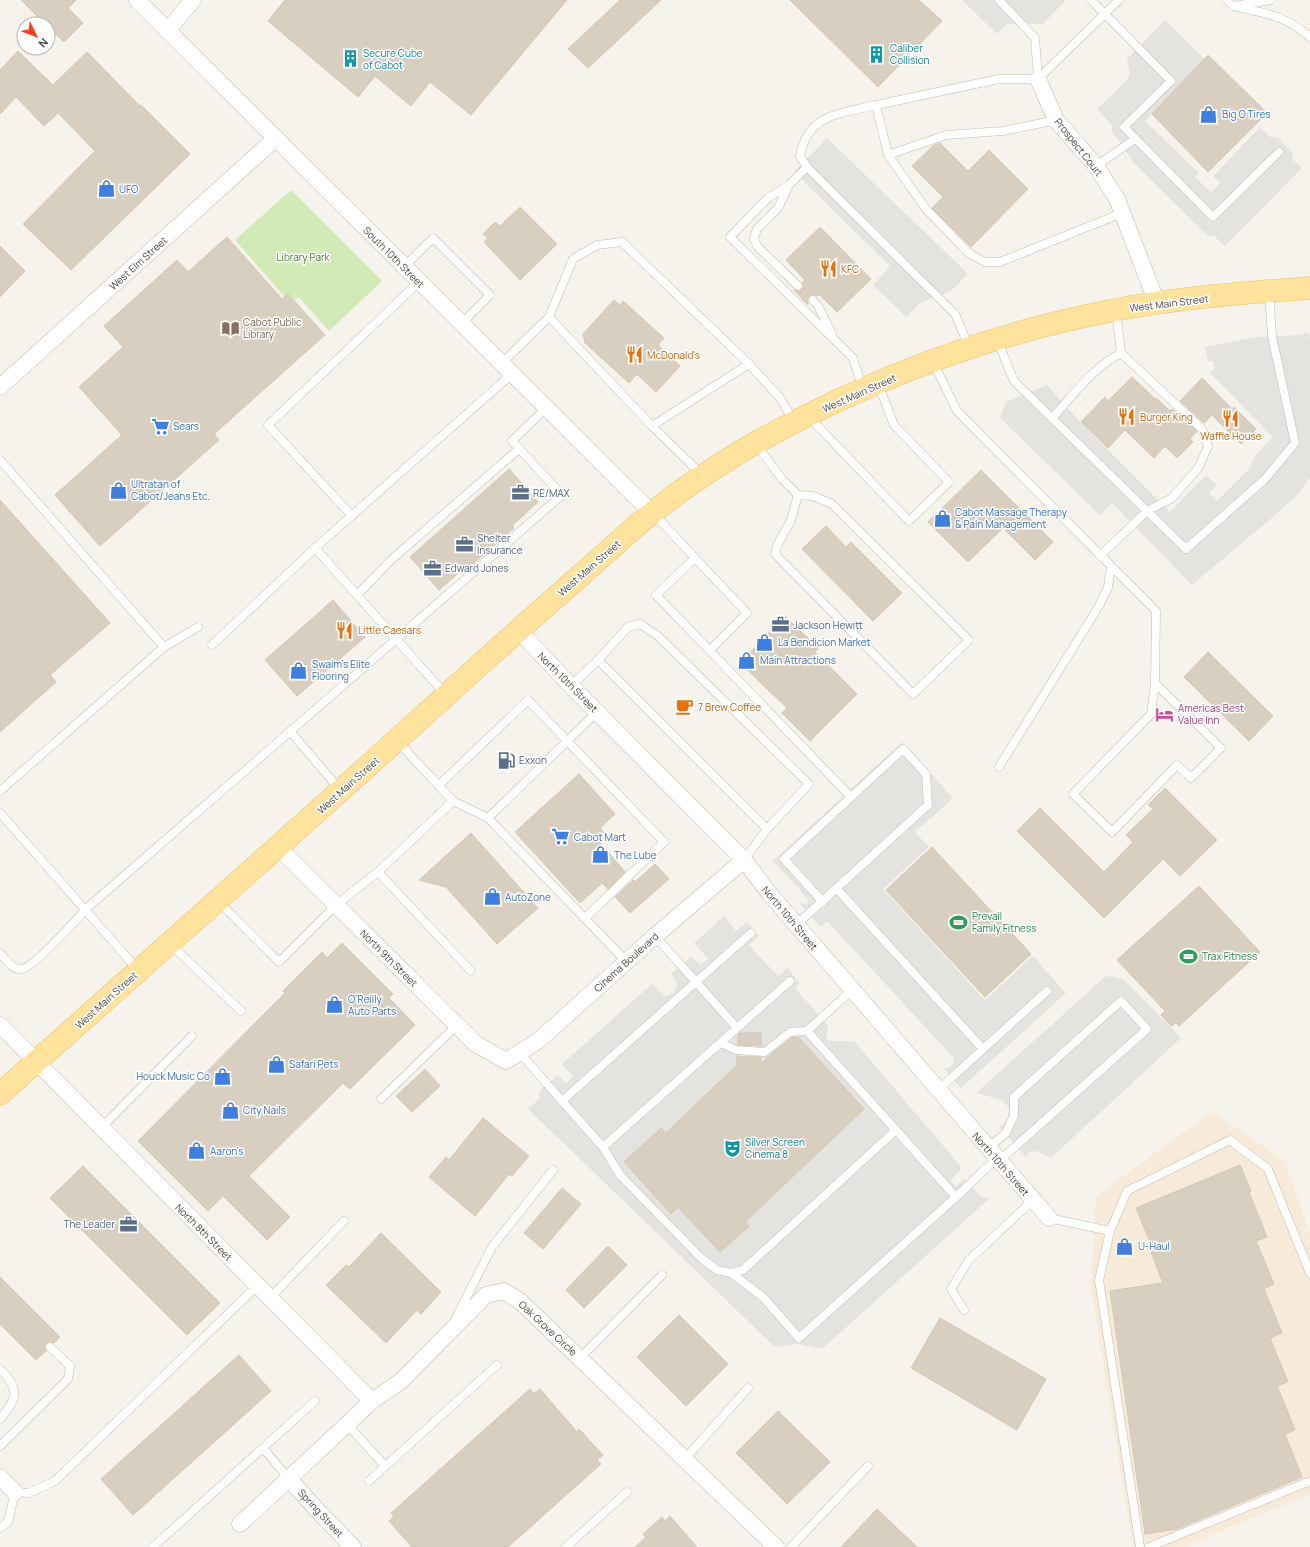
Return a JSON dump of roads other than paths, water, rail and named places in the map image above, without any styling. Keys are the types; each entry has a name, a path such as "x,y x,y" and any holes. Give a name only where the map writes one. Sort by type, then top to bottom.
{"main road":[{"name":"West Main Street","path":"0,1094 341,791 518,630 652,513 703,476 756,443 801,419 870,387 932,361 997,339 1046,325 1156,303 1310,288"}],"street":[{"name":"South 10th Street","path":"137,0 652,513"},
{"path":"167,31 192,0"},
{"name":"Prospect Court","path":"1038,79 1056,120 1096,166 1117,199 1156,303"},
{"name":"West Elm Street","path":"0,387 276,138"},
{"name":"North 10th Street","path":"518,630 571,686 744,860 796,925 1049,1218"},
{"name":"North 9th Street","path":"278,847 476,1044 506,1061"},
{"name":"Cinema Boulevard","path":"506,1061 538,1041 744,860"},
{"name":"North 8th Street","path":"0,1025 6,1038 37,1061 101,1128 372,1401"},
{"name":"Oak Grove Circle","path":"240,1524 372,1401 401,1381 486,1295 504,1291 521,1302 776,1547"},
{"path":"0,1477 16,1492"},
{"name":"Spring Street","path":"289,1479 316,1510 353,1547"}],"lane":[{"path":"999,0 1035,38 1038,79"},
{"path":"1091,0 1171,81 1124,127 1213,217 1279,152"},
{"path":"969,348 955,314 807,167 800,156 802,143 811,129 820,121 831,116 998,79 1038,79 1119,0"},
{"path":"1230,3 1270,0"},
{"path":"1230,3 1274,15 1297,26 1310,37"},
{"path":"876,105 888,155 926,209 970,254 985,262 1000,262 1122,213"},
{"path":"888,155 946,135 1003,131 1056,120"},
{"path":"1096,166 1135,139"},
{"path":"212,645 315,548 352,516 507,369 550,317 573,259 597,245 622,242 749,364 801,419 909,521 949,482 894,425 853,358 730,237 768,198 789,185 807,167"},
{"path":"789,185 778,208 757,229 754,238 757,246 798,286"},
{"path":"404,267 433,238 490,295 461,324"},
{"path":"352,516 268,425 419,282"},
{"path":"997,339 1014,381 1186,549 1265,479 1295,443 1272,336 1269,291"},
{"path":"813,300 818,306 836,341"},
{"path":"1100,556 1147,511 1172,498 1199,467 1208,446 1202,429 1121,353 1116,310"},
{"path":"550,317 652,426 703,476"},
{"path":"1052,418 1089,378 1113,357 1121,353"},
{"path":"932,361 958,411 1156,611 1155,683 1151,714 1073,794 1112,832 1177,765 1191,778 1221,748 1155,683"},
{"path":"652,426 749,364"},
{"path":"0,953 11,966 21,969 28,966 58,940 86,909 562,495 512,441 546,408"},
{"path":"756,443 782,479 798,495 813,496 832,504 969,640 913,694 775,554 777,546 791,520 798,495"},
{"path":"357,594 392,559 519,449"},
{"path":"0,460 164,647"},
{"path":"652,513 747,613 710,650"},
{"path":"315,548 446,695"},
{"path":"695,558 656,595 851,797"},
{"path":"999,767 1099,606 1108,587 1111,567"},
{"path":"571,686 598,660 628,627 640,624 658,636 809,784 767,829 744,860"},
{"path":"0,790 164,647 198,628"},
{"path":"598,660 767,829"},
{"path":"439,785 528,700 664,842 585,918"},
{"path":"488,818 597,712"},
{"path":"290,732 341,791"},
{"path":"397,740 453,801 488,818 627,962"},
{"path":"796,925 823,902 928,805 926,774 903,750 784,858 823,902"},
{"path":"218,901 279,962 336,904 378,872 453,801"},
{"path":"0,813 139,970"},
{"path":"378,872 470,970"},
{"path":"837,889 983,1049"},
{"path":"562,1101 751,934"},
{"path":"656,936 737,1028"},
{"path":"170,943 241,1010"},
{"path":"604,1147 790,981"},
{"path":"721,1043 736,1050 765,1052 790,1032 807,1031 852,990"},
{"path":"938,1090 1047,991"},
{"path":"520,1053 604,1147 620,1175 701,1258 717,1270 731,1273 762,1297 799,1338 956,1197 995,1156 1147,1029 1121,1000 1014,1098 1014,1115 995,1156"},
{"path":"381,1099 457,1026"},
{"path":"807,1031 956,1197"},
{"path":"101,1128 192,1036"},
{"path":"731,1273 743,1270 896,1130"},
{"path":"1140,1547 1099,1280 1110,1232 1127,1191 1230,1140 1268,1169 1310,1273"},
{"path":"450,1330 492,1247 553,1170"},
{"path":"964,1310 951,1289 969,1260 1033,1200"},
{"path":"1049,1218 1110,1232"},
{"path":"270,1298 344,1221"},
{"path":"580,1358 662,1275"},
{"path":"0,1528 8,1522 16,1492 30,1493 55,1481 257,1286"},
{"path":"0,1446 68,1379 70,1366 50,1347"},
{"path":"368,1481 497,1365"},
{"path":"0,1369 11,1379 15,1390 13,1400 0,1419"},
{"path":"685,1459 748,1388"},
{"path":"153,1547 315,1401"},
{"path":"347,1424 385,1466"},
{"path":"263,1448 289,1479"},
{"path":"791,1547 868,1466"},
{"path":"1149,1547 1310,1482"},
{"path":"566,1547 627,1492"}],"place":[{"name":"Caliber Collision","path":"877,54"},
{"name":"Secure Cube of Cabot","path":"350,59"},
{"name":"Big O Tires","path":"1209,114"},
{"name":"UFO","path":"106,189"},
{"name":"KFC","path":"828,269"},
{"name":"Cabot Public Library","path":"230,328"},
{"name":"McDonald's","path":"634,355"},
{"name":"Burger King","path":"1127,417"},
{"name":"Waffle House","path":"1231,419"},
{"name":"Sears","path":"160,426"},
{"name":"Ultratan of Cabot/Jeans Etc.","path":"118,490"},
{"name":"RE/MAX","path":"520,493"},
{"name":"Cabot Massage Therapy & Pain Management","path":"942,518"},
{"name":"Shelter Insurance","path":"464,544"},
{"name":"Edward Jones","path":"432,568"},
{"name":"Jackson Hewitt","path":"780,625"},
{"name":"Little Caesars","path":"345,630"},
{"name":"La Bendicion Market","path":"765,642"},
{"name":"Main Attractions","path":"747,660"},
{"name":"Swaim's Elite Flooring","path":"299,670"},
{"name":"7 Brew Coffee","path":"685,707"},
{"name":"Americas Best Value Inn","path":"1165,714"},
{"name":"Exxon","path":"506,760"},
{"name":"Cabot Mart","path":"561,837"},
{"name":"The Lube","path":"601,855"},
{"name":"AutoZone","path":"492,897"},
{"name":"Prevail Family Fitness","path":"959,922"},
{"name":"Trax Fitness","path":"1189,956"},
{"name":"O'Reilly Auto Parts","path":"335,1005"},
{"name":"Safari Pets","path":"276,1064"},
{"name":"Houck Music Co","path":"223,1076"},
{"name":"City Nails","path":"230,1110"},
{"name":"Silver Screen Cinema 8","path":"732,1148"},
{"name":"Aaron's","path":"197,1151"},
{"name":"The Leader","path":"128,1224"},
{"name":"U-Haul","path":"1125,1246"}],"park label":[{"name":"Library Park","path":"303,257"}]}
